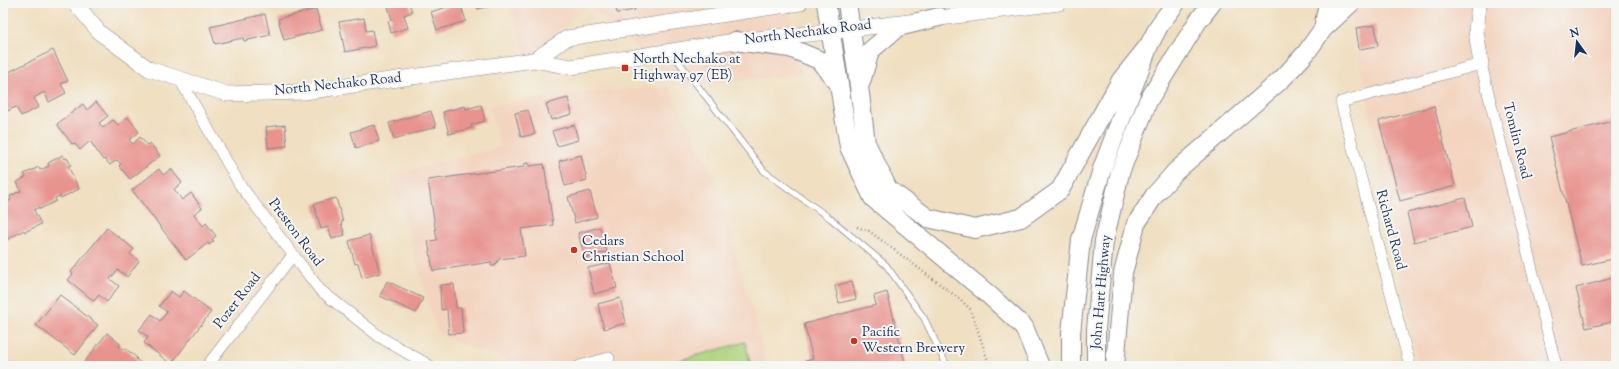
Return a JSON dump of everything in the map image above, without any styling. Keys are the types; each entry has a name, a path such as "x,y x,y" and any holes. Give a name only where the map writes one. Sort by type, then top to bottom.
{"highway":[{"path":"826,3 829,32 849,147 873,198 989,295 1024,327 1040,366"},
{"path":"847,3 866,143 888,189 928,218 975,229 1021,218 1060,190 1121,80 1149,45"},
{"name":"John Hart Highway","path":"1071,366 1071,334 1082,240 1102,169 1149,45 1160,24 1176,3"},
{"name":"John Hart Highway","path":"1096,366 1096,330 1104,241 1120,173 1148,101 1198,22 1212,3"},
{"path":"1324,28 1328,3"},
{"path":"1115,366 1123,274 1136,224 1154,196 1176,171 1282,79 1306,52 1324,28 1351,3"},
{"path":"859,86 870,51 898,27 939,17"},
{"path":"735,41 790,48 818,60 839,84"}],"main road":[{"name":"North Nechako Road","path":"75,3 100,32 149,69 227,94 304,92 534,60 571,68 735,41 829,32 1059,3"},
{"name":"North Nechako Road","path":"534,60 567,38 800,3"},
{"path":"1479,3 1476,31 1481,64"}],"street":[{"name":"Richard Road","path":"1410,366 1341,102 1481,64"},
{"name":"Tomlin Road","path":"1481,64 1556,366"},
{"name":"Preston Road","path":"179,78 240,185 320,290 380,337 430,366"},
{"name":"Pozer Road","path":"207,366 293,255"},
{"path":"580,366 609,358"}],"lane":[{"path":"671,52 764,171 831,219 886,265 924,318 947,366"}],"path":[{"path":"831,219 869,231 961,300 971,310 991,366"}],"shaded area":[{"path":"510,3 789,3 801,74 683,87 588,5 527,60"},
{"path":"1349,3 1616,3 1616,366 1418,366"},
{"name":"Cedars Christian School","path":"668,86 714,176 756,324 766,366 506,366 505,358 478,351 438,334 391,175 501,147 490,107 573,93"}],"green space":[{"path":"745,342 751,366 659,366"}],"building":[{"path":"387,3 409,3 412,12 404,15 408,28 391,33 388,21 392,20"},
{"path":"449,3 460,3 466,21 437,30 431,12 450,6"},
{"path":"477,3 498,3 498,4 478,9"},
{"path":"615,3 634,3 635,10 617,13"},
{"path":"316,9 322,30 284,40 278,19"},
{"path":"265,14 270,35 244,41 243,38 215,44 210,27"},
{"path":"364,18 366,31 372,30 375,46 345,52 339,22"},
{"path":"1375,25 1378,46 1359,49 1356,28"},
{"path":"53,50 68,81 61,84 66,93 49,102 44,92 34,98 39,107 21,116 16,107 3,113 3,75"},
{"path":"568,98 572,114 551,120 546,104"},
{"path":"96,102 108,116 99,123 103,128 113,120 118,125 128,117 139,132 129,140 133,144 140,137 147,145 150,143 160,156 130,179 119,166 121,164 117,160 110,165 105,159 103,160 90,141 80,150 74,143 72,144 57,124 83,104 87,110"},
{"path":"481,105 485,121 471,125 472,128 449,134 443,112 465,106 466,109"},
{"path":"1434,106 1455,186 1400,201 1379,121"},
{"path":"528,110 535,134 521,137 515,113"},
{"path":"431,111 436,127 394,139 389,123"},
{"path":"1613,121 1616,133 1616,253 1611,254 1612,259 1582,266 1549,137"},
{"path":"285,125 287,146 268,148 266,127"},
{"path":"374,125 379,141 356,148 351,132"},
{"path":"574,125 578,140 557,146 552,131"},
{"path":"63,155 65,159 67,158 71,165 68,166 79,189 61,198 60,196 55,198 56,201 40,209 39,207 34,210 41,224 25,232 24,230 3,242 3,204 11,200 10,196 21,191 17,182 26,177 24,174 39,167 40,170 49,166 48,163"},
{"path":"581,155 587,180 565,186 559,161"},
{"name":"Cedars Christian School","path":"529,163 529,166 544,164 553,225 521,229 525,256 499,259 495,266 491,266 491,262 433,271 428,241 437,240 428,180 524,167 524,164"},
{"path":"159,169 163,175 171,169 182,183 174,189 182,200 191,193 202,208 194,214 203,226 206,223 216,236 212,239 214,241 209,245 208,243 186,260 132,190"},
{"path":"590,191 597,217 575,223 568,197"},
{"path":"336,198 345,235 332,239 328,227 321,229 314,204"},
{"path":"1465,198 1472,227 1414,242 1407,213"},
{"path":"600,227 607,252 585,258 578,233"},
{"path":"107,228 134,249 130,254 139,261 127,277 118,270 110,279 119,286 107,302 99,295 94,301 68,280 73,274 71,272"},
{"path":"369,235 380,273 362,278 358,263 355,264 349,241"},
{"path":"610,263 617,288 594,294 588,268"},
{"path":"1616,277 1616,321 1586,328 1576,288"},
{"path":"387,281 423,298 416,313 380,296"},
{"path":"852,281 856,299 839,303 835,286"},
{"path":"454,284 456,308 461,308 463,333 449,334 447,309 441,310 440,285"},
{"path":"171,291 179,297 184,291 211,312 171,364 144,343 148,337 139,330 152,314 160,321 167,312 159,306"},
{"name":"Pacific Western Brewery","path":"887,292 906,366 803,366 802,362 813,359 804,324 876,305 874,296"},
{"path":"60,295 98,325 75,355 36,325"},
{"path":"620,298 626,323 604,329 598,304"},
{"path":"107,333 120,344 119,346 124,350 125,348 144,366 86,366 83,364"}],"place":[{"name":"North Nechako at Highway 97 (EB)","path":"625,68"},
{"name":"Cedars Christian School","path":"574,250"},
{"name":"Pacific Western Brewery","path":"854,341"}]}
